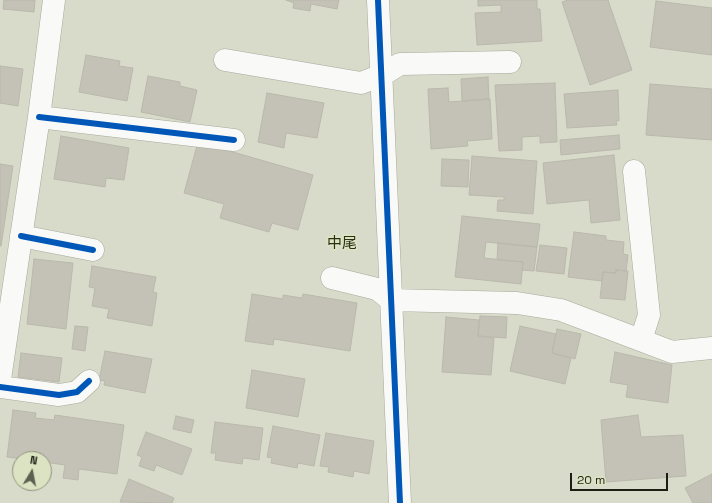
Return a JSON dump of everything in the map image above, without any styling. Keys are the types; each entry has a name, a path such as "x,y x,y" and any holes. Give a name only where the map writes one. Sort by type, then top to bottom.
{"street":[{"path":"0,379 54,0"},
{"path":"378,0 400,503"},
{"path":"226,60 361,83 382,75 400,64 510,62"},
{"path":"38,117 234,140"},
{"path":"634,171 649,315 641,340"},
{"path":"21,236 93,250"},
{"path":"332,278 377,289 391,300 517,302 561,310 672,352 712,348"},
{"path":"0,387 59,395 77,392 89,381"}],"building":[{"path":"4,0 35,0 34,12 3,9"},
{"path":"286,0 339,0 337,9 311,4 310,11 293,8 294,3"},
{"path":"478,0 537,0 537,9 540,9 542,41 477,45 475,13 501,12 501,5 478,6"},
{"path":"568,0 608,0 632,70 590,85 562,2"},
{"path":"656,1 712,8 712,55 650,47"},
{"path":"86,55 120,61 119,66 133,68 127,101 79,92"},
{"path":"0,66 23,69 18,106 0,103"},
{"path":"148,76 180,82 180,86 197,90 190,122 141,112"},
{"path":"488,77 489,99 462,101 461,79"},
{"path":"555,83 557,142 540,143 540,136 522,137 522,150 499,151 495,85"},
{"path":"650,84 712,89 712,140 646,135"},
{"path":"448,88 449,102 490,99 492,139 467,141 468,146 431,149 428,89"},
{"path":"618,90 619,121 616,120 617,125 567,128 564,94"},
{"path":"267,93 324,103 317,138 286,133 284,148 258,142"},
{"path":"619,135 620,149 561,155 560,140"},
{"path":"61,136 129,148 124,180 106,178 105,187 54,179"},
{"path":"198,142 313,175 298,230 272,223 269,232 220,218 224,204 184,193"},
{"path":"614,155 620,220 591,223 589,200 547,204 543,163"},
{"path":"472,156 537,161 533,214 497,211 498,200 504,200 504,197 469,195"},
{"path":"442,159 469,160 468,187 441,186"},
{"path":"0,164 13,166 1,246 0,246"},
{"path":"462,216 540,224 537,247 486,242 484,258 523,262 521,284 455,277"},
{"path":"574,232 606,236 606,240 624,242 623,254 628,255 626,271 616,270 616,273 603,272 602,281 568,277"},
{"path":"498,243 537,247 534,271 522,270 523,262 497,260"},
{"path":"540,245 567,248 564,274 536,271"},
{"path":"34,259 73,263 66,329 27,324"},
{"path":"92,266 156,277 153,292 157,293 152,326 107,318 109,309 92,306 95,288 89,287"},
{"path":"616,270 628,271 625,300 600,298 603,272 616,273"},
{"path":"252,294 283,299 283,295 302,298 303,294 357,303 350,351 274,339 273,345 245,341"},
{"path":"480,316 507,317 506,338 478,336"},
{"path":"446,317 479,320 478,336 494,338 491,375 442,372"},
{"path":"75,326 88,327 85,351 72,349"},
{"path":"520,326 556,334 552,353 571,358 565,384 510,371"},
{"path":"557,329 581,334 575,359 552,353"},
{"path":"105,351 152,359 145,393 104,385 105,381 99,380"},
{"path":"615,352 672,365 668,403 626,397 628,385 610,382"},
{"path":"21,353 62,358 59,382 18,377"},
{"path":"252,370 305,379 298,417 246,408"},
{"path":"13,410 36,413 35,418 54,420 55,415 124,425 117,474 79,469 78,480 63,478 65,465 52,463 52,451 12,451 12,458 7,457"},
{"path":"638,415 641,437 683,435 686,476 606,482 601,420"},
{"path":"176,416 194,420 191,433 173,429"},
{"path":"215,422 263,428 259,460 243,458 242,464 215,460 216,453 211,453"},
{"path":"273,426 320,435 314,466 298,463 297,468 271,463 272,458 267,457"},
{"path":"146,432 192,449 182,475 156,465 154,471 139,466 142,457 137,455"},
{"path":"326,433 374,441 369,474 354,471 353,477 328,472 329,467 320,466"},
{"path":"712,474 712,503 693,503 685,488"},
{"path":"129,479 174,498 172,503 120,502"}],"cycle path":[{"path":"378,0 400,503"},
{"path":"39,117 234,140"},
{"path":"21,236 93,250"},
{"path":"0,387 59,395 77,392 89,381"}],"district":[{"name":"中尾","path":"342,244"}]}
